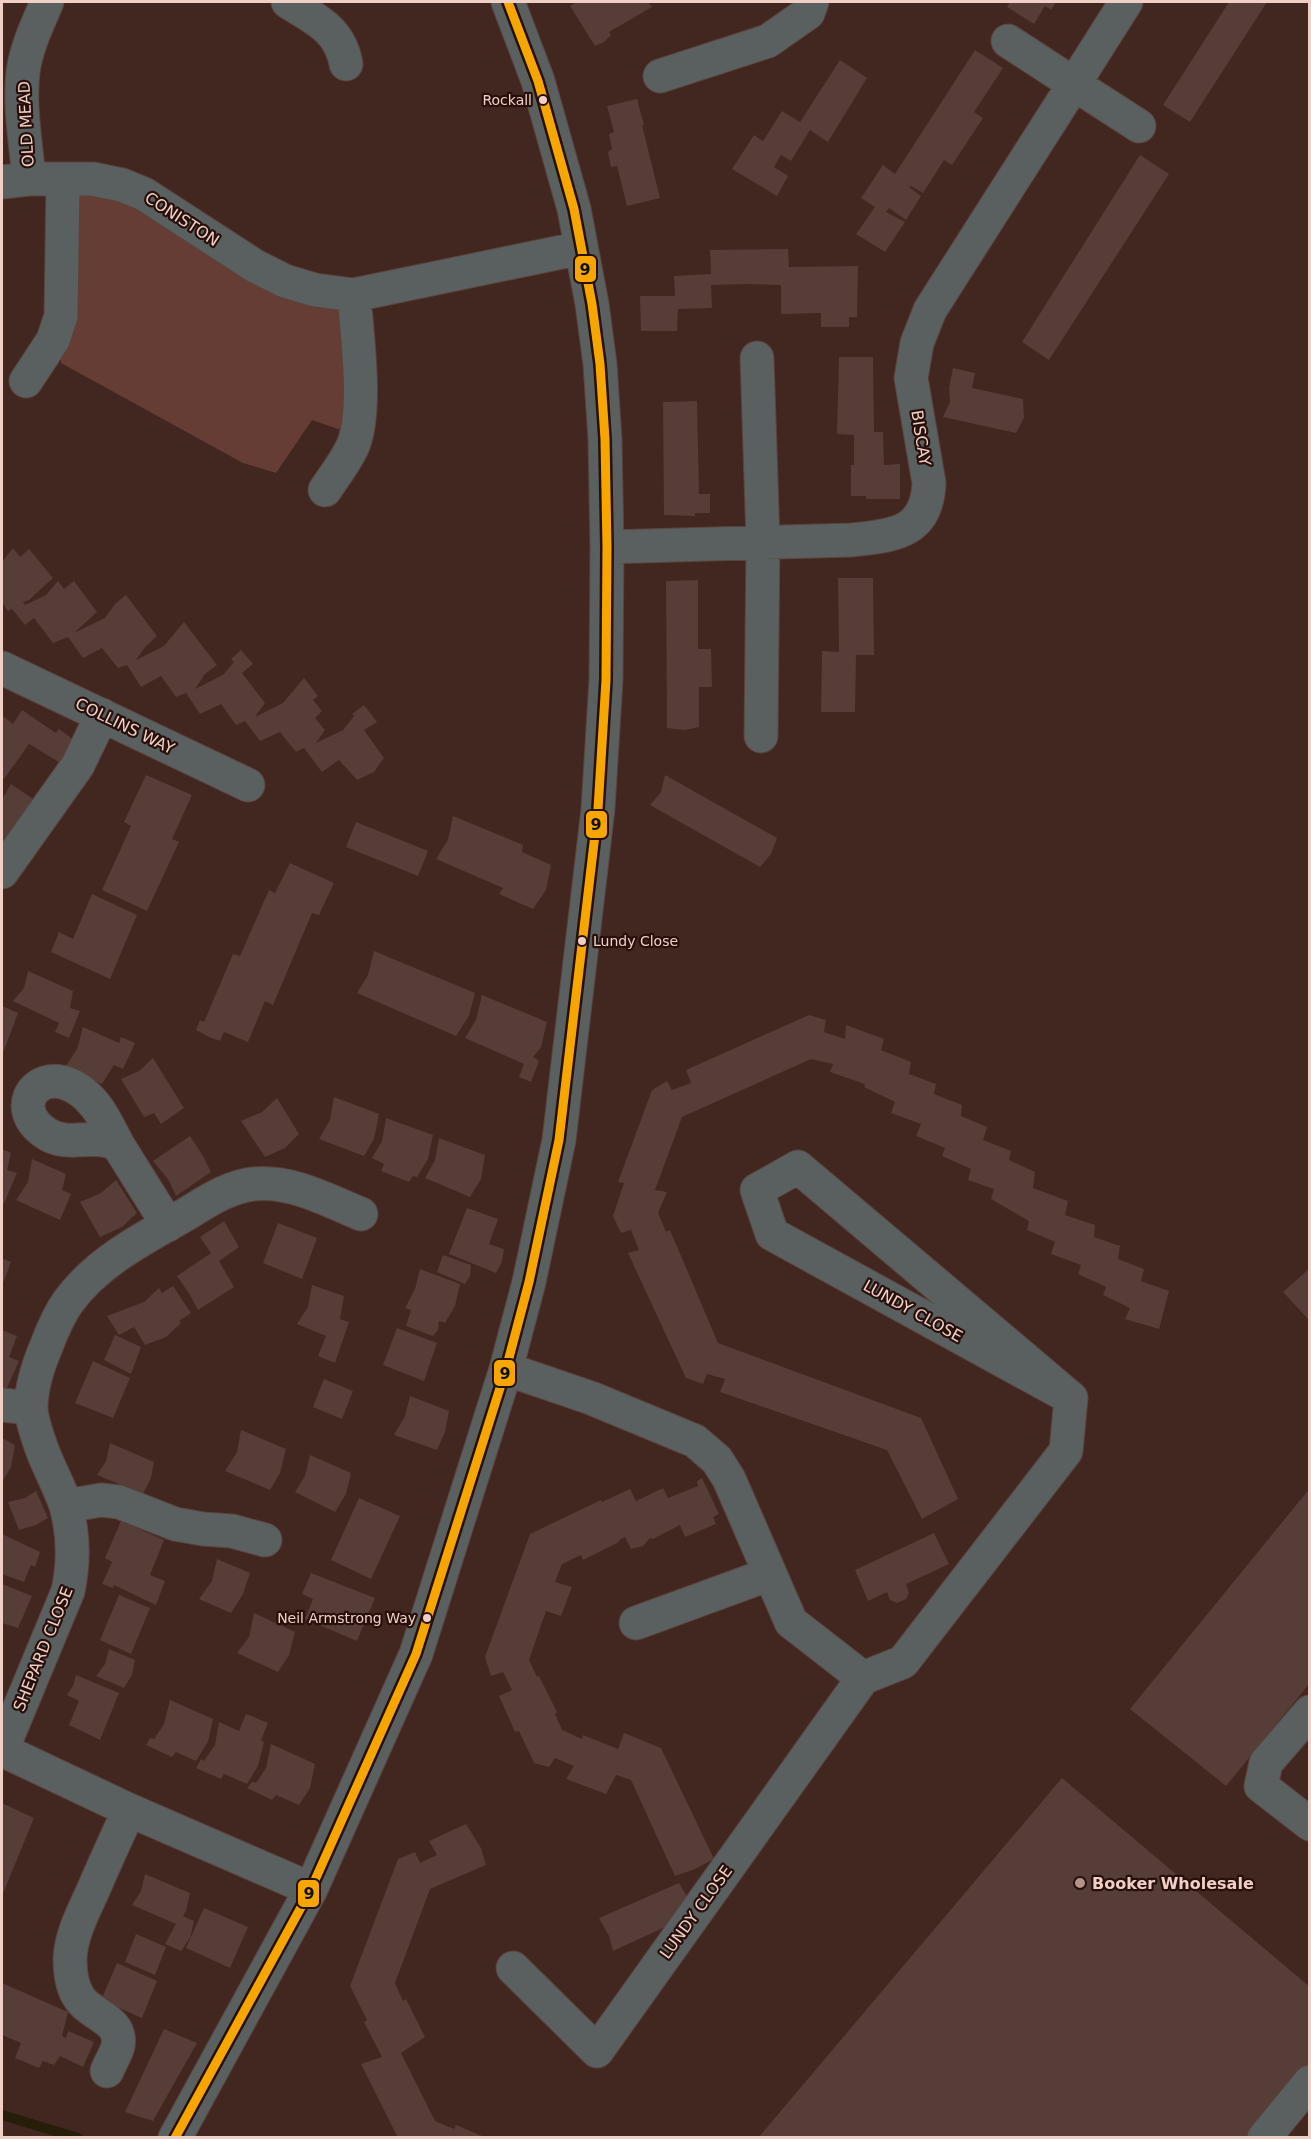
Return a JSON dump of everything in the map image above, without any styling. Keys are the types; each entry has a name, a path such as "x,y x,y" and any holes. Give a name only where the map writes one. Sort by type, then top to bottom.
{"street":[{"name":"OLD MEAD","path":"15,181 23,117 23,71 34,31 47,2"},
{"path":"288,2 320,22 335,35 344,48 346,64"},
{"path":"175,2138 311,1889 416,1654 506,1369 529,1282 561,1128 598,809 606,680 607,547 600,364 569,191 538,81 508,2"},
{"path":"660,76 768,41 808,13 812,2"},
{"name":"BISCAY","path":"607,547 852,540 899,532 912,525 924,510 928,498 929,483 911,378 917,344 930,309 1126,2"},
{"path":"1008,41 1139,126"},
{"name":"CONISTON","path":"15,181 93,179 122,184 144,194 255,266 285,281 315,290 354,295 581,248"},
{"path":"26,381 53,340 61,316 63,180"},
{"path":"324,490 353,445 358,428 360,393 354,295"},
{"path":"757,358 763,541 761,736"},
{"name":"COLLINS WAY","path":"2,668 248,786"},
{"path":"2,872 78,765 102,716"},
{"path":"118,1145 168,1225"},
{"name":"LUNDY CLOSE","path":"798,1167 1071,1398 772,1233 757,1190 798,1167"},
{"name":"SHEPARD CLOSE","path":"2,1750 68,1591 73,1570 73,1540 66,1506 34,1426 16,1407 33,1383 56,1322 67,1303 98,1269 233,1188 254,1184 295,1187 361,1214"},
{"path":"506,1369 591,1398 694,1441 717,1460 729,1479 791,1622 863,1678 903,1662 1066,1451 1071,1398"},
{"path":"66,1506 101,1500 119,1503 175,1524 232,1531 265,1540"},
{"path":"636,1623 770,1574"},
{"name":"LUNDY CLOSE","path":"513,1968 597,2050 863,1678"},
{"path":"1310,1712 1266,1763 1261,1786 1310,1824"},
{"path":"2,1750 129,1810 311,1889"},
{"path":"107,2071 118,2046 118,2037 113,2026 104,2017 88,2008 81,2000 75,1990 70,1958 75,1930 129,1810"},
{"path":"1264,2138 1310,2082"}],"shaded area":[{"path":"93,179 255,266 354,295 358,428 338,429 312,420 276,473 243,463 61,363 63,180"}],"building":[{"path":"577,2 648,2 652,7 609,32 611,35 604,42 595,46 570,6"},
{"path":"1010,2 1056,2 1051,10 1045,6 1034,24 1007,7"},
{"path":"1229,2 1267,2 1190,122 1163,105"},
{"path":"975,50 1003,68 974,112 983,118 952,165 944,160 923,193 909,187 921,196 906,220 889,208 886,212 905,222 885,252 856,234 875,207 861,198 883,165 895,174"},
{"path":"840,60 867,78 828,142 810,130 791,161 781,155 774,167 788,176 777,196 732,169 754,135 763,141 782,111 800,122"},
{"path":"637,99 660,198 627,206 617,166 611,167 608,152 612,149 609,134 614,132 607,106"},
{"path":"1140,155 1169,174 1049,360 1022,342"},
{"path":"788,249 789,267 858,266 857,317 849,317 849,327 821,327 821,313 781,314 781,285 748,284 711,285 712,308 678,309 677,331 641,331 640,296 675,296 674,276 711,274 710,250"},
{"path":"839,357 873,357 874,432 883,432 884,465 900,464 900,499 866,499 866,496 851,496 854,435 837,434"},
{"path":"953,368 975,373 972,388 1023,399 1024,418 1016,433 943,417 950,402 949,388"},
{"path":"697,401 699,494 710,494 710,513 695,513 695,516 664,515 663,402"},
{"path":"13,548 20,557 29,549 53,578 29,600 23,602 25,605 46,595 58,581 64,589 74,581 97,612 74,633 105,618 116,603 126,595 157,636 136,660 164,646 184,622 217,665 205,674 195,689 223,675 234,662 231,659 241,650 253,664 242,673 265,703 255,717 283,703 304,678 318,696 313,700 322,711 315,718 325,730 316,743 343,730 354,716 352,714 364,705 377,722 364,730 384,758 374,772 357,780 339,760 322,772 304,748 296,752 280,732 260,741 245,721 236,725 221,704 200,714 186,693 176,697 161,676 141,687 127,665 118,668 102,648 83,658 68,637 53,643 34,618 25,625 12,609 8,611 2,602 2,562"},
{"path":"838,578 873,578 874,655 856,655 855,712 821,712 822,651 839,652"},
{"path":"698,580 698,649 711,649 712,687 699,687 699,727 685,730 667,728 666,581"},
{"path":"22,710 56,733 59,729 82,746 67,767 29,744 4,779 2,777 2,718 3,716 13,724"},
{"path":"146,775 192,795 172,839 179,842 147,911 102,890 131,826 124,822"},
{"path":"665,775 777,838 771,854 760,867 650,805 661,792"},
{"path":"11,784 33,799 2,846 2,799"},
{"path":"453,816 523,845 522,852 551,865 546,890 533,909 499,894 503,888 436,859 448,840"},
{"path":"356,822 428,851 418,876 346,847"},
{"path":"290,863 334,883 319,915 312,913 273,1005 265,1001 248,1042 224,1032 220,1041 209,1037 196,1030 200,1020 204,1022 233,954 240,956 269,890 275,893"},
{"path":"92,894 137,915 110,979 51,952 59,932 73,939"},
{"path":"374,951 475,993 469,1016 456,1036 357,993 368,975"},
{"path":"28,971 73,991 70,1008 80,1011 69,1038 55,1032 59,1023 13,1001 24,988"},
{"path":"482,995 547,1022 541,1047 533,1057 539,1061 531,1082 519,1077 524,1064 465,1038 476,1020"},
{"path":"2,1006 18,1013 2,1056"},
{"path":"809,1015 826,1020 824,1032 845,1039 846,1025 884,1039 881,1050 911,1062 909,1074 936,1084 934,1094 962,1105 961,1116 987,1127 983,1140 1011,1151 1009,1160 1035,1172 1033,1188 1068,1201 1065,1215 1095,1225 1094,1237 1120,1246 1118,1259 1144,1269 1141,1281 1169,1291 1159,1329 1125,1319 1130,1308 1103,1295 1106,1287 1078,1274 1081,1265 1051,1254 1055,1242 1027,1230 1029,1221 991,1199 994,1189 968,1180 971,1169 942,1156 945,1148 916,1136 921,1124 891,1113 895,1102 864,1087 865,1084 830,1072 833,1064 811,1059 682,1117 655,1190 667,1192 658,1213 666,1232 670,1230 718,1343 921,1418 958,1499 922,1519 887,1450 720,1392 725,1379 707,1374 703,1384 686,1378 628,1253 639,1250 631,1230 621,1233 613,1216 624,1183 618,1182 652,1090 667,1081 672,1090 691,1083 686,1070"},
{"path":"83,1027 119,1043 121,1037 135,1043 123,1069 114,1065 102,1084 65,1067 77,1049"},
{"path":"153,1058 184,1108 161,1124 154,1113 144,1117 121,1079 139,1071"},
{"path":"334,1097 379,1114 374,1139 364,1156 319,1139 330,1120"},
{"path":"277,1098 299,1134 285,1148 265,1157 241,1121 262,1112"},
{"path":"386,1118 433,1135 428,1159 417,1177 413,1176 409,1182 381,1171 384,1164 372,1158 382,1141"},
{"path":"190,1136 211,1172 176,1196 168,1179 153,1161"},
{"path":"439,1138 485,1155 481,1179 470,1197 425,1178 435,1160"},
{"path":"2,1149 11,1153 7,1170 17,1173 2,1208"},
{"path":"32,1159 66,1174 62,1190 71,1194 60,1220 16,1200 28,1182"},
{"path":"116,1180 137,1213 122,1227 100,1237 80,1202 101,1193"},
{"path":"467,1208 498,1219 489,1244 504,1249 502,1262 496,1273 449,1254"},
{"path":"224,1221 239,1247 219,1261 234,1287 198,1310 177,1276 211,1253 200,1237"},
{"path":"278,1223 317,1238 302,1279 263,1263"},
{"path":"443,1255 471,1265 470,1276 465,1284 437,1272"},
{"path":"2,1258 11,1262 2,1286"},
{"path":"1310,1268 1310,1321 1283,1292"},
{"path":"420,1269 460,1284 455,1306 445,1323 439,1321 438,1330 433,1336 406,1326 411,1310 405,1308 415,1289"},
{"path":"312,1285 344,1296 340,1319 349,1322 335,1363 318,1356 326,1336 297,1324 308,1307"},
{"path":"173,1286 191,1313 179,1321 181,1323 166,1337 145,1345 134,1327 119,1335 107,1316 144,1302 159,1288 162,1293"},
{"path":"397,1328 437,1343 424,1381 383,1365"},
{"path":"2,1330 17,1336 9,1357 19,1361 2,1399"},
{"path":"115,1335 141,1347 131,1374 104,1360"},
{"path":"93,1361 130,1378 113,1418 75,1403"},
{"path":"324,1379 353,1391 342,1419 313,1407"},
{"path":"410,1396 449,1411 445,1432 437,1450 394,1435 405,1416"},
{"path":"241,1430 286,1449 280,1473 270,1490 225,1471 237,1452"},
{"path":"2,1438 15,1445 11,1467 2,1482"},
{"path":"110,1443 154,1462 151,1478 143,1494 97,1475 106,1461"},
{"path":"310,1455 351,1473 346,1494 335,1512 295,1492 305,1476"},
{"path":"702,1478 719,1514 713,1517 716,1524 685,1537 680,1525 653,1539 650,1538 643,1546 631,1549 625,1537 583,1560 581,1555 562,1564 555,1582 572,1587 561,1616 546,1611 529,1660 557,1712 555,1714 562,1730 582,1739 583,1735 618,1749 624,1733 661,1748 714,1859 675,1876 631,1780 616,1775 606,1794 566,1779 574,1766 555,1758 549,1767 534,1763 519,1731 515,1732 499,1696 512,1690 503,1672 491,1676 485,1657 530,1534 601,1500 602,1502 630,1489 636,1501 663,1488 668,1498 698,1486 697,1481"},
{"path":"1310,1488 1310,1683 1226,1786 1130,1709"},
{"path":"36,1491 48,1518 36,1525 19,1530 8,1502 25,1498"},
{"path":"359,1498 400,1516 371,1579 331,1560"},
{"path":"121,1521 164,1540 150,1575 165,1581 156,1605 114,1585 113,1588 102,1584 112,1562 105,1558"},
{"path":"934,1533 949,1564 906,1584 909,1593 906,1599 897,1603 890,1600 887,1592 868,1601 855,1570"},
{"path":"2,1534 40,1552 35,1567 31,1565 24,1582 2,1574"},
{"path":"217,1559 250,1573 243,1594 231,1613 199,1599 212,1581"},
{"path":"311,1573 375,1598 357,1641 305,1619 313,1599 302,1594"},
{"path":"2,1584 32,1596 18,1628 2,1623"},
{"path":"119,1595 150,1608 131,1654 100,1640"},
{"path":"254,1613 295,1632 289,1655 278,1672 237,1653 249,1637"},
{"path":"109,1649 135,1660 132,1675 124,1688 96,1676 105,1664"},
{"path":"76,1675 119,1693 100,1740 69,1725 79,1701 67,1695"},
{"path":"170,1700 213,1719 208,1742 196,1761 176,1752 172,1757 146,1745 150,1738 154,1739 164,1724"},
{"path":"246,1714 268,1723 261,1740 264,1742 258,1766 247,1784 224,1774 221,1779 196,1768 201,1759 204,1761 215,1745 219,1722 239,1731"},
{"path":"271,1744 315,1764 310,1788 299,1805 276,1795 272,1800 247,1788 252,1782 256,1783 266,1768"},
{"name":"Booker Wholesale","path":"1062,1778 1310,1987 1310,2068 1251,2138 758,2138"},
{"path":"2,1803 34,1818 2,1896"},
{"path":"466,1824 481,1848 486,1865 430,1889 395,1983 403,2001 406,1999 425,2037 401,2053 435,2121 454,2129 456,2125 487,2138 398,2138 361,2064 382,2057 364,2022 367,2020 350,1986 398,1859 415,1852 420,1863 437,1855 429,1841"},
{"path":"145,1874 190,1893 183,1916 194,1921 190,1938 181,1951 165,1944 176,1924 132,1905 141,1891"},
{"path":"679,1883 689,1900 693,1914 613,1951 609,1936 599,1918"},
{"path":"204,1908 248,1927 230,1968 186,1948"},
{"path":"136,1934 166,1947 155,1975 125,1962"},
{"path":"117,1963 157,1981 142,2018 101,2000"},
{"path":"2,1983 68,2012 62,2036 66,2038 68,2031 94,2042 83,2067 60,2056 54,2065 43,2061 39,2068 15,2058 21,2043 2,2035"},
{"path":"164,2029 197,2043 153,2121 125,2112"}],"waterway":[{"path":"2,2115 78,2138"}],"transit line":[{"name":"9","path":"175,2138 311,1889 416,1654 506,1369 529,1282 559,1140 598,809 606,680 605,439 600,364 592,304 574,209 538,81 508,2"}],"place":[{"name":"Rockall","path":"543,100"},
{"name":"Lundy Close","path":"582,941"},
{"name":"Neil Armstrong Way","path":"427,1618"},
{"name":"Booker Wholesale","path":"1080,1883"}]}
